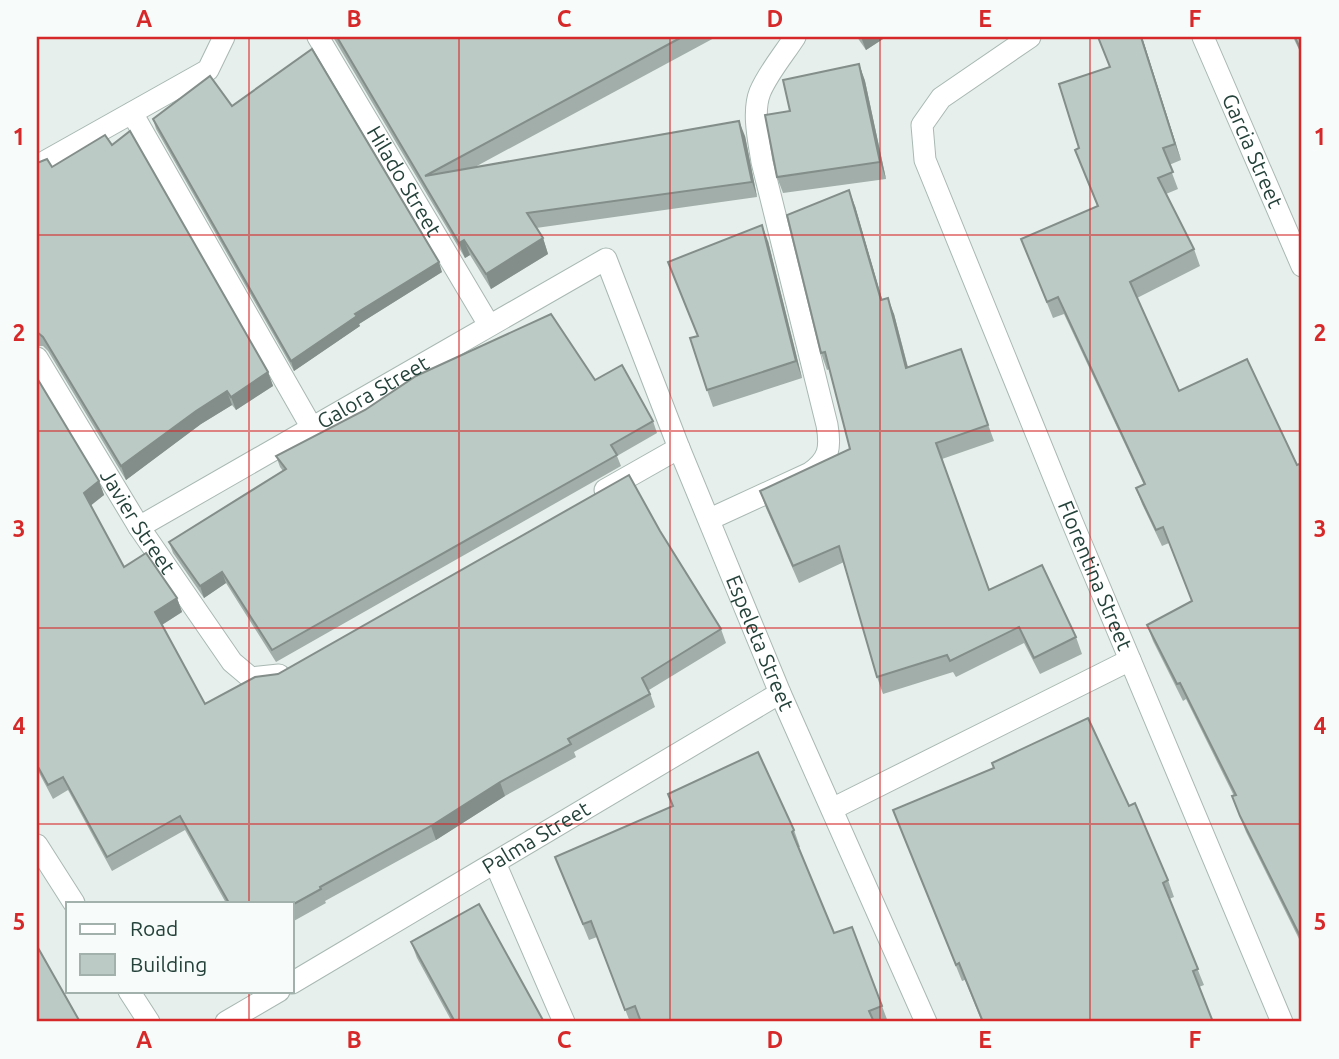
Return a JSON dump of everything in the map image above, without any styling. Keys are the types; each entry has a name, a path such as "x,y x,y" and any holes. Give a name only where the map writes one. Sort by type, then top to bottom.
{"street":[{"path":"37,166 208,70 223,37"},
{"name":"Hilado Street","path":"318,37 489,325"},
{"path":"710,519 810,473 821,466 829,454 827,425 762,162 757,114 760,93 795,37"},
{"name":"Florentina Street","path":"1030,37 941,98 922,125 925,160 1282,1022"},
{"name":"Garcia Street","path":"1203,37 1302,266"},
{"path":"132,113 312,428"},
{"name":"Galora Street","path":"139,527 606,259"},
{"name":"Espeleta Street","path":"606,259 679,448 780,693 926,1022"},
{"name":"Javier Street","path":"37,358 139,527 232,662 251,678 277,676 301,663"},
{"path":"585,501 679,448"},
{"path":"832,809 1130,660"},
{"name":"Palma Street","path":"294,982 780,693"},
{"path":"37,845 73,902"},
{"path":"495,863 564,1022"},
{"path":"130,992 149,1022"},
{"path":"226,1022 277,992"}],"building":[{"path":"337,37 682,37 425,176 739,121 752,182 527,213 543,238 486,274 464,240 459,243"},
{"path":"1098,37 1141,37 1175,144 1163,148 1173,172 1158,178 1194,249 1130,282 1179,391 1247,359 1297,465 1302,463 1302,940 1240,816 1232,796 1236,795 1180,683 1177,684 1147,625 1192,601 1163,527 1156,530 1136,488 1145,484 1058,297 1047,302 1021,239 1098,206 1075,150 1079,148 1059,84 1110,67"},
{"path":"1295,37 1302,37 1302,53"},
{"path":"312,49 439,262 355,314 357,316 291,361 153,119 210,76 232,106"},
{"path":"859,64 880,162 777,177 765,115 790,111 783,80"},
{"path":"130,131 268,372 231,397 227,391 121,466 43,337 37,332 37,163 47,159 52,167 105,135 112,145"},
{"path":"849,190 881,300 888,298 906,368 961,349 988,425 936,443 989,590 1042,565 1076,637 1034,658 1019,627 950,661 947,655 877,677 839,546 793,566 760,491 850,449 825,352 821,353 787,215"},
{"path":"762,225 796,361 707,390 690,338 698,336 668,262"},
{"path":"551,314 595,380 622,365 653,421 611,445 617,455 272,650 222,572 200,586 169,542 286,469 276,456 365,410 416,376"},
{"path":"37,378 99,481 84,493 124,567 146,553 177,598 155,612 205,704 255,677 278,674 629,475 660,531 721,629 642,678 650,694 568,739 571,744 500,782 431,826 294,904 228,902 180,816 107,857 63,777 48,785 37,765"},
{"path":"1088,718 1129,806 1135,803 1168,880 1163,883 1198,969 1193,971 1213,1022 983,1022 959,963 956,965 893,810 994,768 992,763"},
{"path":"758,752 794,830 792,832 834,933 852,927 882,1006 869,1011 874,1022 641,1022 635,1006 625,1010 591,921 583,924 555,857 673,806 668,794"},
{"path":"479,904 544,1022 455,1022 411,942"},
{"path":"37,946 80,1022 37,1022"}]}
